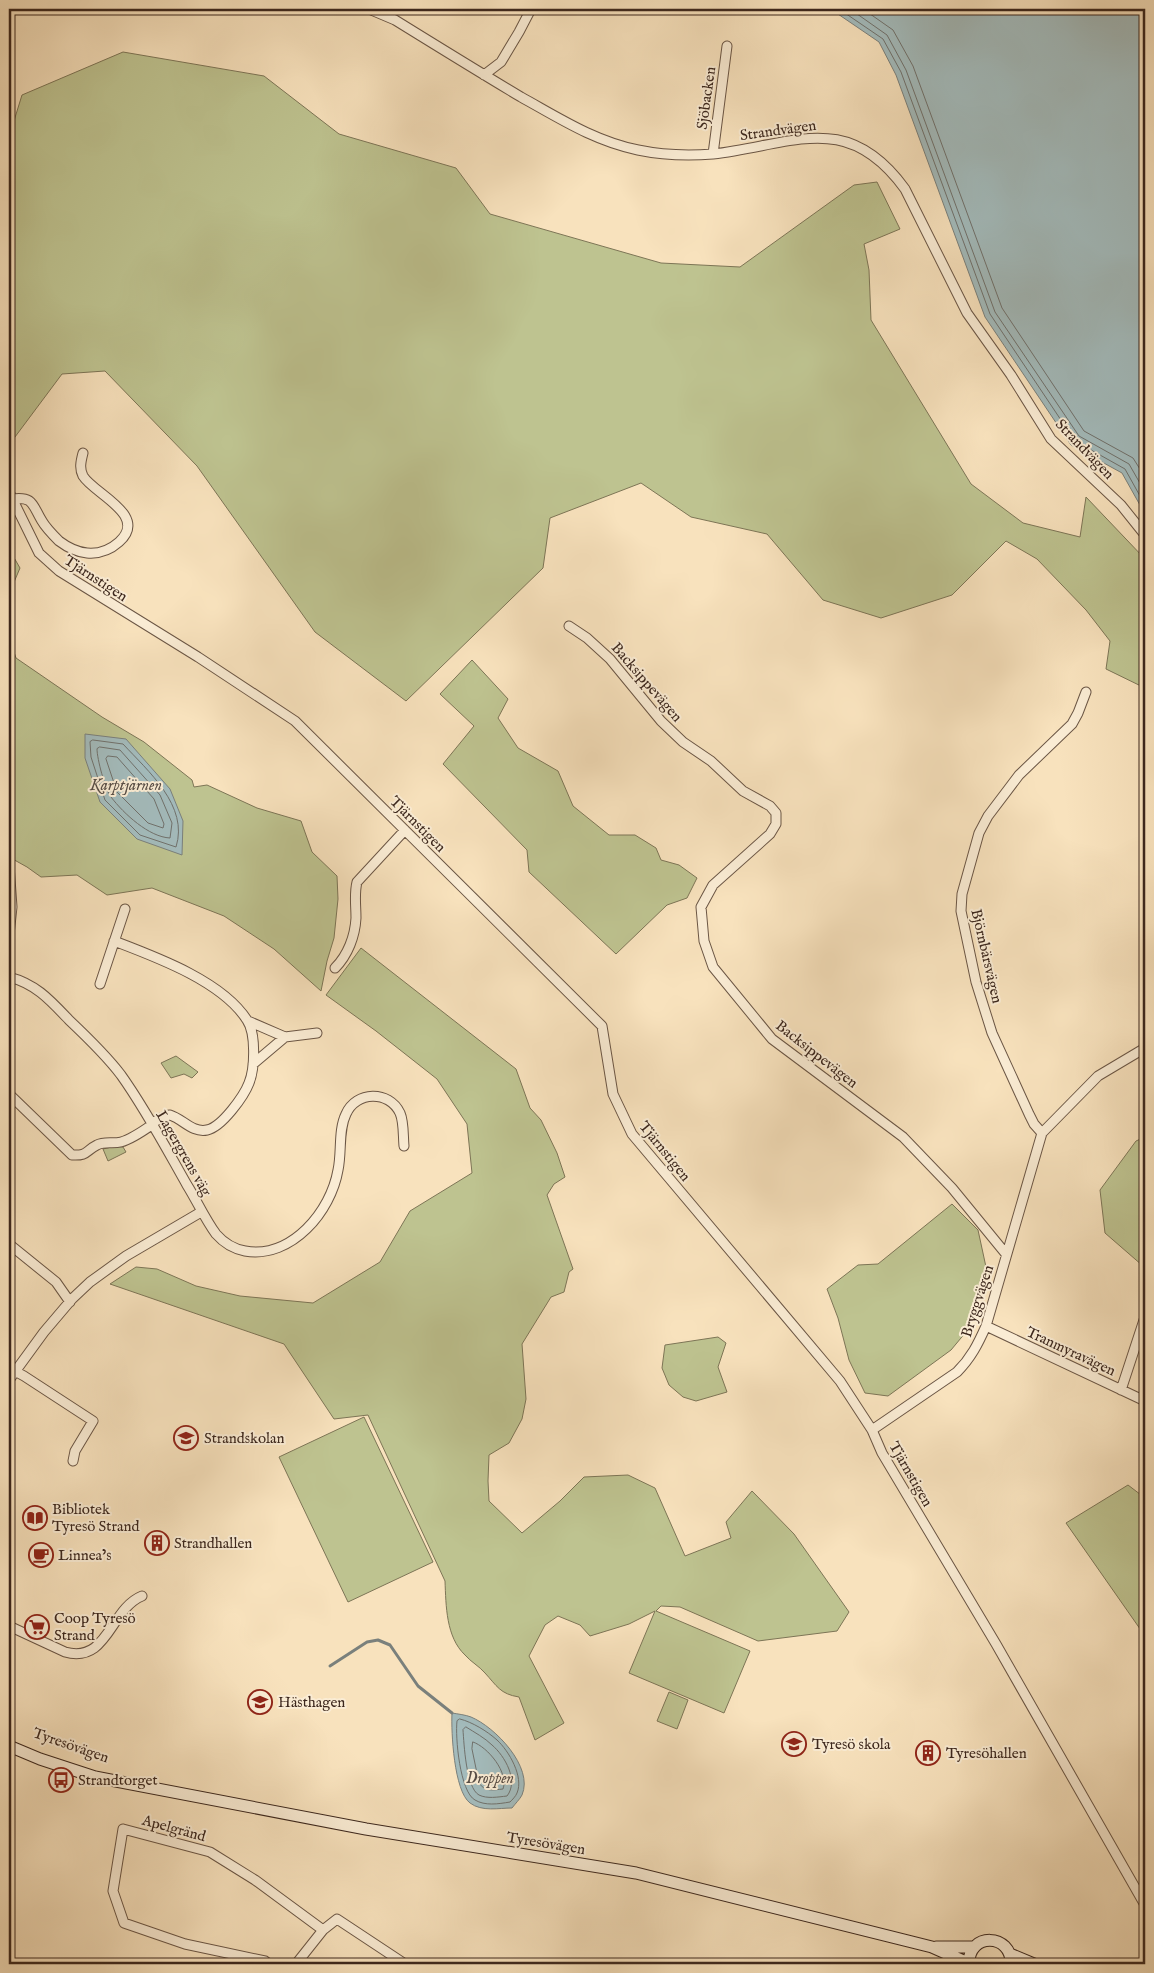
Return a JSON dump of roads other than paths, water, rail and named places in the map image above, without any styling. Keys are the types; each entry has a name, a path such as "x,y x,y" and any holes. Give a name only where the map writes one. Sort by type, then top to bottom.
{"main road":[{"name":"Tyresövägen","path":"9,1738 42,1752 151,1788"},
{"name":"Tyresövägen","path":"9,1746 40,1759 95,1776 151,1788 366,1829 636,1874 932,1947 968,1964 969,1956 974,1947 984,1941 995,1941 1002,1943 1010,1959 1034,1964"},
{"name":"Tyresövägen","path":"932,1947 974,1947"}],"street":[{"name":"Strandvägen","path":"369,9 395,20 484,75 579,130 614,145 656,153 713,154 799,139 826,137 850,143 865,151 887,167 905,189 967,312 1011,375 1051,439 1121,504 1145,535"},
{"path":"484,75 501,62 520,32 531,9"},
{"name":"Sjöbacken","path":"713,154 727,46"},
{"path":"11,496 27,499 32,502 42,522 66,546 78,551 96,553 115,546 122,540 127,523 118,506 84,477 80,465 83,454"},
{"name":"Tjärnstigen","path":"11,496 36,548 44,559 59,571 198,657 291,718 331,755 602,1026 613,1094 632,1134 840,1381 872,1430 882,1453 996,1644 1145,1905"},
{"name":"Backsippevägen","path":"569,626 587,638 610,659 677,737 711,761 743,790 770,806 776,813 776,824 770,834 713,885 701,907 704,941 713,966 772,1038 904,1137 952,1188 1006,1254"},
{"name":"Björnbärsvägen","path":"1042,1133 1029,1114 992,1033 976,982 961,911 962,894 979,833 988,816 1019,775 1072,724 1086,692"},
{"path":"335,968 345,958 354,934 356,919 354,891 357,882 405,830"},
{"path":"9,864 12,907 9,935"},
{"path":"100,984 125,909"},
{"path":"9,1094 72,1154 81,1156 87,1154 96,1145 125,1140 165,1116 176,1117 196,1130 210,1130 221,1123 229,1114 249,1083 253,1064 253,1040 248,1021 237,1007 189,973 158,957 114,941"},
{"name":"Lagergrens väg","path":"9,977 38,989 120,1074 152,1124 201,1212 126,1256 90,1282 70,1302 11,1370 9,1380"},
{"path":"248,1021 285,1037 317,1033"},
{"path":"253,1064 285,1037"},
{"path":"1042,1133 1098,1076 1145,1048"},
{"path":"201,1212 217,1235 235,1248 245,1251 269,1250 301,1234 318,1217 329,1200 336,1184 345,1115 351,1104 361,1098 372,1096 387,1098 395,1106 400,1114 404,1146"},
{"name":"Bryggvägen","path":"872,1430 958,1372 976,1350 986,1326 1042,1133"},
{"path":"9,1244 56,1282 70,1302"},
{"path":"1122,1390 1145,1317"},
{"name":"Tranmyravägen","path":"986,1326 1145,1401"},
{"path":"11,1370 24,1376 93,1421 75,1451 73,1461"},
{"path":"9,1626 70,1654 86,1652 101,1644 122,1610 134,1599 142,1596"},
{"name":"Apelgränd","path":"269,1964 265,1961 185,1944 124,1923 113,1891 123,1829 210,1852 256,1880 323,1930"},
{"path":"296,1964 323,1930 337,1919 405,1964"}],"water":[{"path":"827,9 1145,9 1145,514 1122,473 1071,445 985,317 896,75 879,42 835,12"},
{"name":"Karptjärnen","path":"85,734 126,739 170,789 183,821 182,855 137,839 100,802 85,758"},
{"name":"Droppen","path":"452,1713 471,1717 481,1722 491,1729 510,1749 522,1772 524,1784 522,1795 512,1808 480,1808 470,1803 465,1796 460,1787 457,1774 452,1733"}],"waterway":[{"path":"330,1666 367,1642 378,1640 390,1645 418,1686 452,1713"}],"place":[{"name":"Strandskolan","path":"186,1438"},
{"name":"Bibliotek Tyresö Strand","path":"35,1518"},
{"name":"Strandhallen","path":"157,1543"},
{"name":"Linnea’s","path":"41,1555"},
{"name":"Coop Tyresö Strand","path":"37,1627"},
{"name":"Hästhagen","path":"260,1702"},
{"name":"Tyresö skola","path":"794,1744"},
{"name":"Tyresöhallen","path":"928,1753"},
{"name":"Strandtorget","path":"61,1780"}]}
